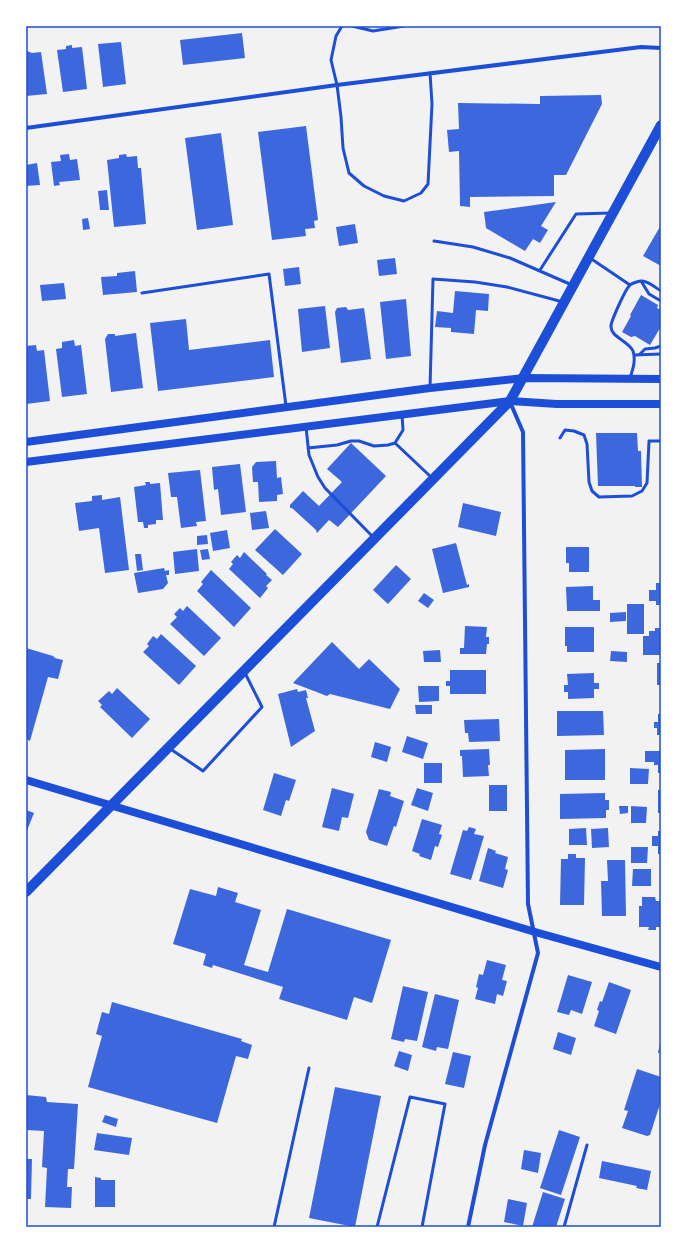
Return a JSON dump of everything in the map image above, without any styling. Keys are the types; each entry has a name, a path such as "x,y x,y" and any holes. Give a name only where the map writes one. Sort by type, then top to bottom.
{"main road":[{"path":"26,892 510,401 524,378 661,125"},
{"path":"26,442 430,388 524,378 661,379"},
{"path":"26,462 510,401 557,404 661,404"},
{"path":"26,780 535,932 661,967"}],"street":[{"path":"26,128 430,73 641,47 661,48"},
{"path":"468,1227 485,1145 538,953 535,932 528,904 523,432 510,401"}],"lane":[{"path":"342,26 336,36 331,60 337,85 343,148 349,173 364,186 384,196 404,201 421,193 428,184 432,104 430,73"},
{"path":"352,26 373,31 404,26"},
{"path":"540,270 576,214 613,213"},
{"path":"434,241 473,247 510,258 574,286"},
{"path":"589,257 630,285"},
{"path":"142,293 269,274 286,408"},
{"path":"430,388 433,279 507,286 565,302"},
{"path":"641,281 648,294 661,301"},
{"path":"630,379 634,365 634,355 630,346 612,331 610,326 622,298 630,285 641,281 661,291"},
{"path":"639,354 645,349 661,346"},
{"path":"634,355 661,354"},
{"path":"308,448 337,445 351,441 359,441 374,446 395,443 403,430 402,415"},
{"path":"306,427 308,448 318,477 325,488 375,539"},
{"path":"560,438 565,430 574,431 584,435 587,444 589,482 592,492 599,497 632,496 642,492 647,483 649,441 661,441"},
{"path":"395,443 433,479"},
{"path":"169,748 203,771 262,708 244,671"},
{"path":"274,1227 309,1068"},
{"path":"377,1227 410,1097 445,1104 422,1227"},
{"path":"564,1227 587,1145"}],"building":[{"path":"242,33 245,58 183,65 180,40"},
{"path":"121,42 126,84 103,87 98,44"},
{"path":"72,45 72,48 82,47 87,89 63,92 57,50 66,49 66,46"},
{"path":"27,51 32,53 41,52 47,94 26,96"},
{"path":"601,95 602,104 566,175 554,175 554,196 470,197 470,207 460,206 459,151 449,152 447,130 459,129 458,103 540,104 540,96"},
{"path":"306,126 318,220 314,221 315,228 305,229 306,236 272,240 258,132"},
{"path":"221,133 233,225 197,230 185,138"},
{"path":"69,154 70,160 77,159 80,180 59,182 60,185 54,186 51,162 61,161 60,155"},
{"path":"126,154 127,157 137,156 138,168 141,168 146,224 114,227 107,160 119,158 119,155"},
{"path":"37,163 40,185 26,186 26,165"},
{"path":"107,190 109,210 100,210 98,191"},
{"path":"556,202 541,226 548,230 540,243 533,239 525,251 486,228 484,212"},
{"path":"88,218 90,229 83,230 82,219"},
{"path":"355,224 358,243 339,246 336,227"},
{"path":"661,225 661,266 643,256"},
{"path":"395,258 397,274 379,276 377,260"},
{"path":"299,267 301,284 285,286 283,269"},
{"path":"135,271 137,292 103,295 101,277 117,276 117,273"},
{"path":"64,283 66,299 42,301 40,285"},
{"path":"455,291 489,294 488,311 476,310 474,334 451,332 451,328 435,327 437,311 453,313"},
{"path":"641,295 658,305 657,308 661,310 661,329 660,328 650,345 635,336 631,337 622,332"},
{"path":"406,299 411,356 386,359 380,302"},
{"path":"325,306 330,348 302,352 298,309"},
{"path":"346,307 348,310 364,308 371,359 341,363 335,312 337,308"},
{"path":"186,319 189,350 270,340 274,377 158,391 150,323"},
{"path":"136,333 143,388 111,392 105,339 108,334 115,334 115,336"},
{"path":"74,340 75,346 81,345 87,394 62,397 56,349 62,348 62,342"},
{"path":"36,345 37,351 44,350 50,401 26,404 26,346"},
{"path":"596,433 637,433 638,451 641,451 642,487 598,486"},
{"path":"351,443 386,476 338,527 329,520 317,533 316,530 292,508 290,508 290,505 303,491 319,506 342,482 327,469"},
{"path":"276,461 277,478 281,477 283,494 277,495 277,501 259,502 258,482 253,482 252,467 256,462"},
{"path":"240,464 246,512 221,515 218,489 214,490 212,467"},
{"path":"200,470 206,521 196,522 197,526 181,528 177,497 171,497 168,473"},
{"path":"145,482 150,482 150,484 160,483 163,520 156,520 156,524 148,525 148,528 144,528 143,522 138,522 134,487 146,485"},
{"path":"102,495 102,500 120,497 129,570 105,573 99,528 79,531 75,503 92,501 92,496"},
{"path":"463,503 501,512 496,536 458,527"},
{"path":"266,511 269,528 252,530 250,513"},
{"path":"275,529 302,554 283,575 255,550"},
{"path":"227,530 230,548 213,551 210,533"},
{"path":"207,535 208,544 197,545 197,536"},
{"path":"456,543 467,585 469,584 469,587 443,593 432,549"},
{"path":"566,547 589,547 589,572 569,572 569,563 566,563"},
{"path":"197,549 199,571 175,574 173,552"},
{"path":"208,549 210,559 202,560 200,550"},
{"path":"244,552 272,580 266,586 268,588 260,598 229,569 233,564 231,562 237,555 240,558"},
{"path":"135,554 141,554 143,570 137,571"},
{"path":"396,565 411,579 388,604 373,590"},
{"path":"164,568 165,571 169,570 169,575 166,575 168,583 163,589 138,593 134,573"},
{"path":"211,570 251,608 234,627 197,591 203,584 201,582"},
{"path":"656,583 661,583 661,605 656,605 656,601 649,601 649,590 656,590"},
{"path":"593,586 593,600 600,600 600,611 567,611 566,587"},
{"path":"424,593 434,600 428,608 418,601"},
{"path":"627,604 644,604 644,634 627,634"},
{"path":"187,606 221,638 204,656 170,624 177,617 174,614 180,608 183,611"},
{"path":"626,612 626,621 610,622 610,613"},
{"path":"465,626 487,627 486,637 489,637 489,644 487,644 486,654 460,654 460,648 464,648"},
{"path":"565,627 594,627 594,652 567,652 567,646 565,646"},
{"path":"655,628 661,628 661,655 643,655 643,636 649,636 649,631 655,631"},
{"path":"161,634 196,666 179,685 143,652 149,646 147,644 153,636 157,639"},
{"path":"332,642 359,669 369,659 400,689 390,709 330,694 327,696 293,683"},
{"path":"26,648 63,660 58,679 48,677 30,741 26,739"},
{"path":"440,650 441,662 424,662 423,651"},
{"path":"611,651 627,652 627,662 610,661"},
{"path":"657,663 661,663 661,685 657,685"},
{"path":"450,670 486,670 486,694 450,694 450,686 446,686 446,681 450,681"},
{"path":"594,673 594,683 599,683 599,689 594,689 594,698 568,699 568,692 564,692 564,685 568,685 567,674"},
{"path":"418,686 439,686 439,701 419,702"},
{"path":"117,688 150,719 132,738 100,707 102,705 98,701 109,691 112,694"},
{"path":"297,689 298,692 306,690 308,698 306,698 315,731 291,747 278,694"},
{"path":"415,705 432,705 432,714 416,714"},
{"path":"557,711 603,711 604,735 557,736"},
{"path":"658,714 661,714 661,735 657,735 657,728 654,728 654,722 658,722"},
{"path":"499,719 500,741 469,742 468,733 465,733 464,720"},
{"path":"407,736 428,743 423,759 402,752"},
{"path":"375,742 391,747 387,762 371,757"},
{"path":"489,749 489,776 463,777 462,756 460,756 460,750"},
{"path":"605,749 605,780 565,780 565,750"},
{"path":"645,751 661,751 661,773 658,773 658,765 654,765 654,762 645,762"},
{"path":"424,763 442,763 442,783 424,783"},
{"path":"630,768 649,769 648,784 630,784"},
{"path":"274,773 296,780 289,801 286,800 281,816 263,810"},
{"path":"489,785 507,785 507,811 489,811"},
{"path":"332,788 354,794 348,818 342,817 339,831 322,827"},
{"path":"417,788 433,793 428,811 411,805"},
{"path":"379,789 391,792 390,796 404,801 396,827 394,826 387,846 369,840 366,832"},
{"path":"658,790 661,790 661,813 658,813"},
{"path":"605,793 605,800 609,800 609,810 606,810 606,818 560,819 560,794"},
{"path":"619,806 628,806 628,813 620,814"},
{"path":"631,806 647,807 646,823 631,823"},
{"path":"26,810 34,813 26,833"},
{"path":"422,819 442,825 439,834 442,835 438,847 435,846 431,860 419,856 420,854 412,851"},
{"path":"469,827 476,829 474,834 484,836 471,880 450,874 463,830 467,831"},
{"path":"586,828 587,845 569,845 569,829"},
{"path":"608,828 609,847 592,848 591,829"},
{"path":"658,831 661,831 661,854 658,854 658,846 652,846 652,836 658,836"},
{"path":"631,847 648,847 647,863 631,863"},
{"path":"488,848 496,851 495,853 508,857 505,869 508,870 503,888 479,881"},
{"path":"568,854 576,854 576,858 585,858 584,905 560,905 561,859 568,859"},
{"path":"607,860 625,860 626,916 602,916 601,881 608,881"},
{"path":"633,869 651,869 651,886 632,886"},
{"path":"218,887 238,893 235,902 261,910 244,965 268,972 287,909 391,940 372,1003 354,997 347,1020 279,999 283,987 213,965 212,968 203,965 206,954 173,944 190,889 216,896"},
{"path":"642,897 655,897 656,901 661,901 661,927 656,927 656,930 648,930 649,927 639,927 639,906 642,906"},
{"path":"487,960 506,965 502,980 507,981 503,996 497,994 495,1004 475,999 478,988 476,987 479,974 483,975"},
{"path":"568,975 592,982 582,1014 571,1010 569,1015 557,1012"},
{"path":"609,982 631,990 616,1034 594,1026 599,1011 597,1010 600,1001 602,1002"},
{"path":"403,986 428,992 417,1041 405,1039 404,1042 391,1039"},
{"path":"435,994 459,1000 448,1049 437,1047 436,1051 422,1047"},
{"path":"112,1002 242,1039 241,1041 252,1045 248,1059 236,1056 217,1123 88,1087 102,1036 96,1034 102,1012 109,1014"},
{"path":"558,1032 576,1038 571,1055 553,1049"},
{"path":"660,1043 661,1053 658,1053"},
{"path":"399,1051 412,1055 408,1071 394,1066"},
{"path":"453,1052 471,1056 464,1088 445,1084"},
{"path":"637,1069 661,1077 661,1101 650,1135 647,1136 622,1128 628,1111 624,1110"},
{"path":"335,1087 381,1096 355,1227 309,1218"},
{"path":"26,1095 46,1097 47,1102 78,1104 74,1169 68,1169 67,1187 72,1187 71,1208 45,1207 47,1168 42,1167 44,1131 26,1130"},
{"path":"105,1115 118,1119 116,1127 102,1122"},
{"path":"559,1130 580,1137 561,1195 540,1188"},
{"path":"97,1133 132,1138 129,1155 94,1150"},
{"path":"524,1150 541,1153 538,1173 521,1169"},
{"path":"26,1159 32,1159 31,1199 26,1199"},
{"path":"602,1161 651,1171 647,1190 636,1188 637,1186 599,1178"},
{"path":"95,1177 101,1178 101,1180 115,1180 115,1207 95,1207"},
{"path":"543,1192 565,1199 556,1227 532,1227"},
{"path":"508,1199 527,1203 523,1226 504,1222"}]}
